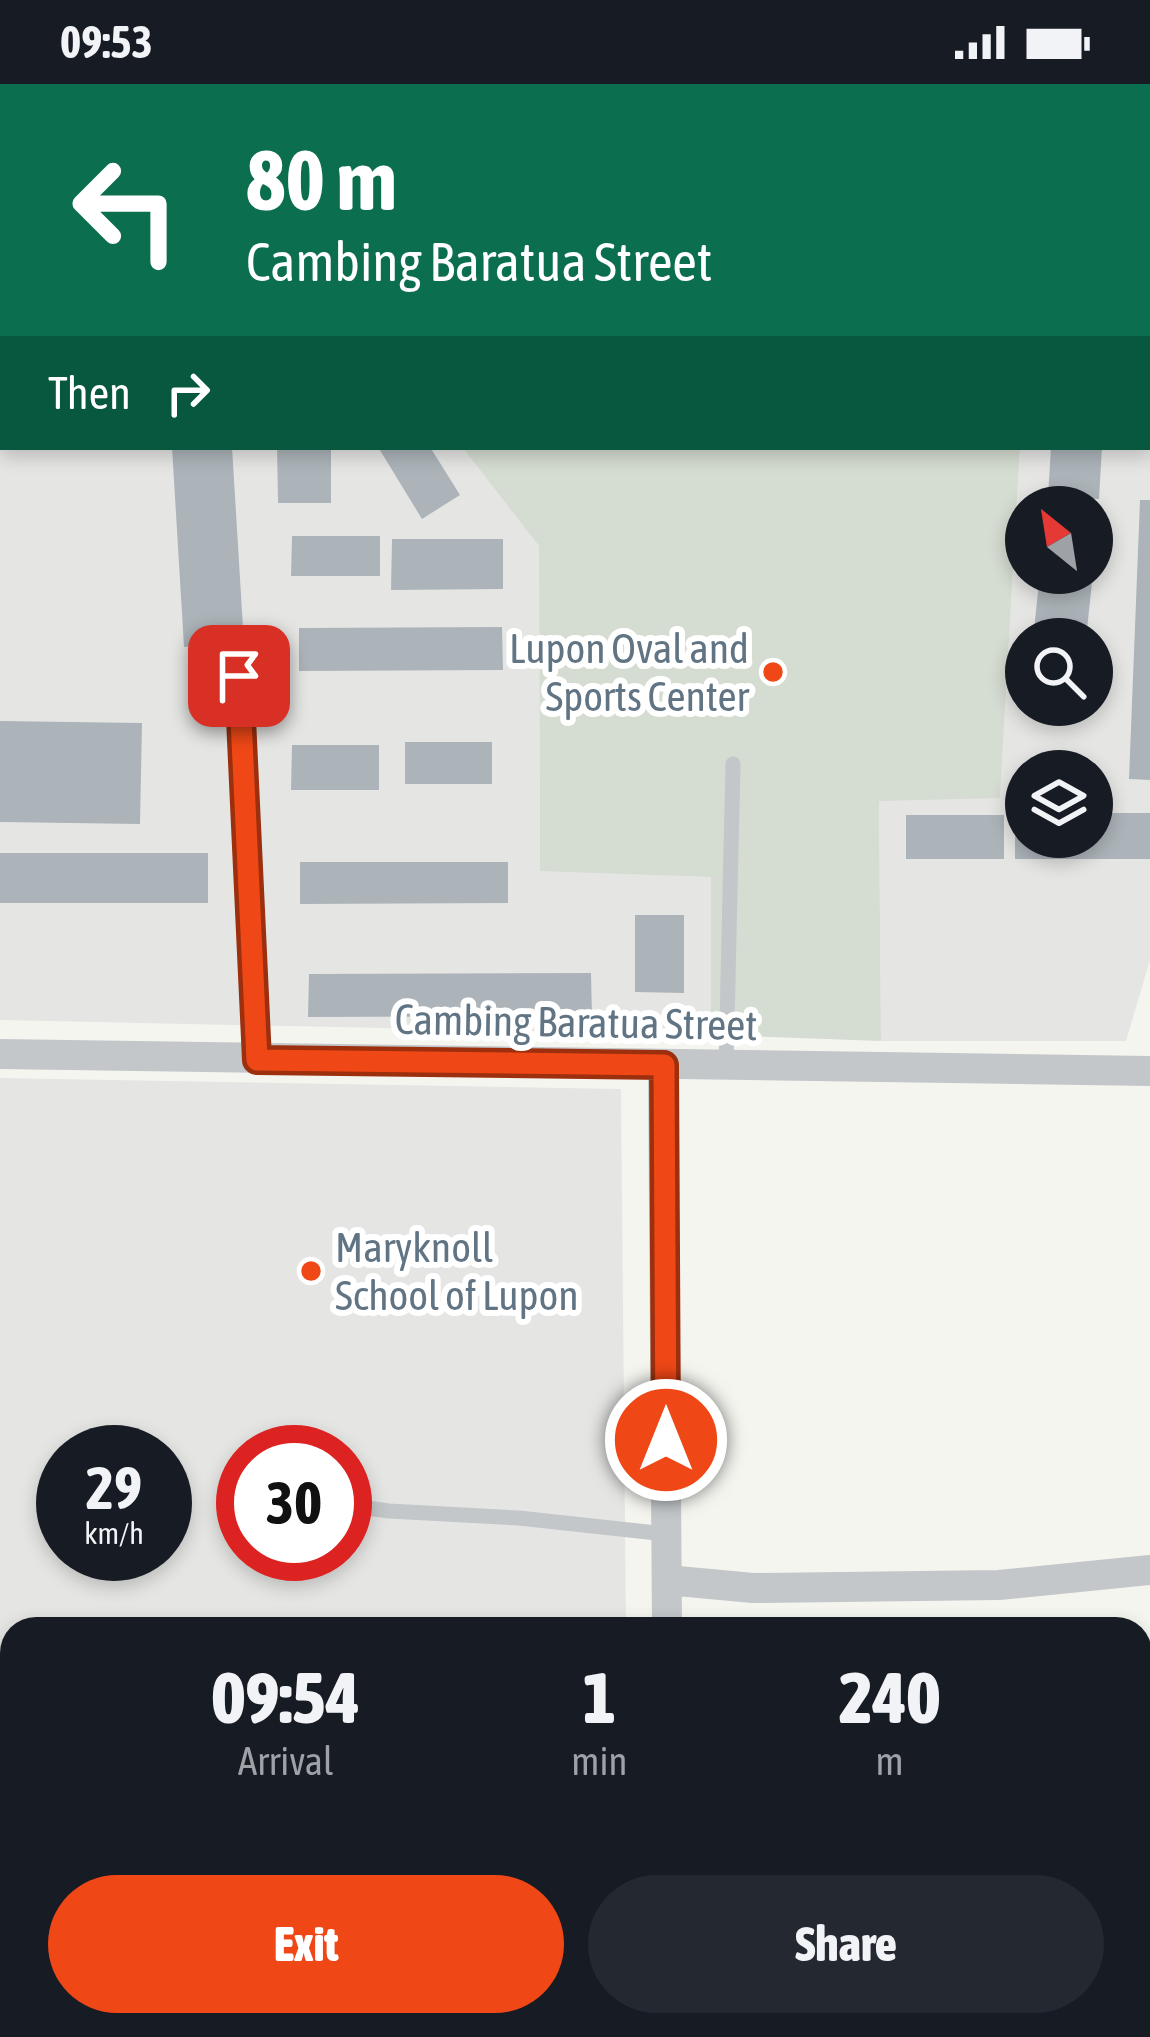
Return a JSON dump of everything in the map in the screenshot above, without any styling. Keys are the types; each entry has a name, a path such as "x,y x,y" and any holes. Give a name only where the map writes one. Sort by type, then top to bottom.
{"street":[{"name":"Cambing Baratua Street","path":"0,1054 1150,1071"},
{"path":"664,1065 667,1617"},
{"path":"667,1580 753,1588 999,1585 1150,1570"}],"lane":[{"path":"239,676 257,1060"},
{"path":"726,1066 733,764"},
{"path":"372,1509 666,1534"}],"shaded area":[{"path":"0,450 464,450 539,546 540,870 712,877 711,1035 0,1020"},
{"name":"Lupon Oval and Sports Center","path":"464,450 1020,450 1018,486 1005,486 1005,594 1012,594 1010,618 1005,618 1000,798 879,801 881,1041 711,1035 711,877 540,871 539,546"},
{"path":"1020,450 1150,450 1150,960 1126,1041 881,1041 879,800 1000,797 1005,710 1005,726 1113,726 1113,618 1010,618 1012,594 1113,594 1113,486 1018,486"},
{"name":"Maryknoll School of Lupon","path":"0,1078 621,1089 626,1617 0,1617"}],"building":[{"path":"172,450 232,450 244,644 184,647"},
{"path":"277,450 331,450 331,503 278,503"},
{"path":"380,450 432,450 460,495 422,519"},
{"path":"1051,450 1102,450 1100,486 1049,486"},
{"path":"1140,500 1150,500 1150,780 1129,779"},
{"path":"292,536 380,536 380,576 291,576"},
{"path":"392,539 503,539 503,589 391,590"},
{"path":"1038,594 1091,594 1088,618 1035,618"},
{"path":"502,627 503,670 299,671 299,628"},
{"path":"0,721 142,723 140,824 0,822"},
{"path":"405,742 492,742 492,784 405,784"},
{"path":"292,745 379,745 379,790 291,790"},
{"path":"1113,813 1150,813 1150,859 1015,859 1113,858"},
{"path":"906,815 1004,815 1004,859 906,859"},
{"path":"0,853 208,853 208,903 0,903"},
{"path":"300,862 508,862 508,903 300,904"},
{"path":"635,915 684,915 684,993 635,992"},
{"path":"591,973 592,1016 308,1017 309,974"}],"place":[{"name":"Lupon Oval and Sports Center","path":"773,672"},
{"name":"Maryknoll School of Lupon","path":"311,1271"}],"route":[{"path":"239,676 257,1060 664,1065 666,1440"}]}
